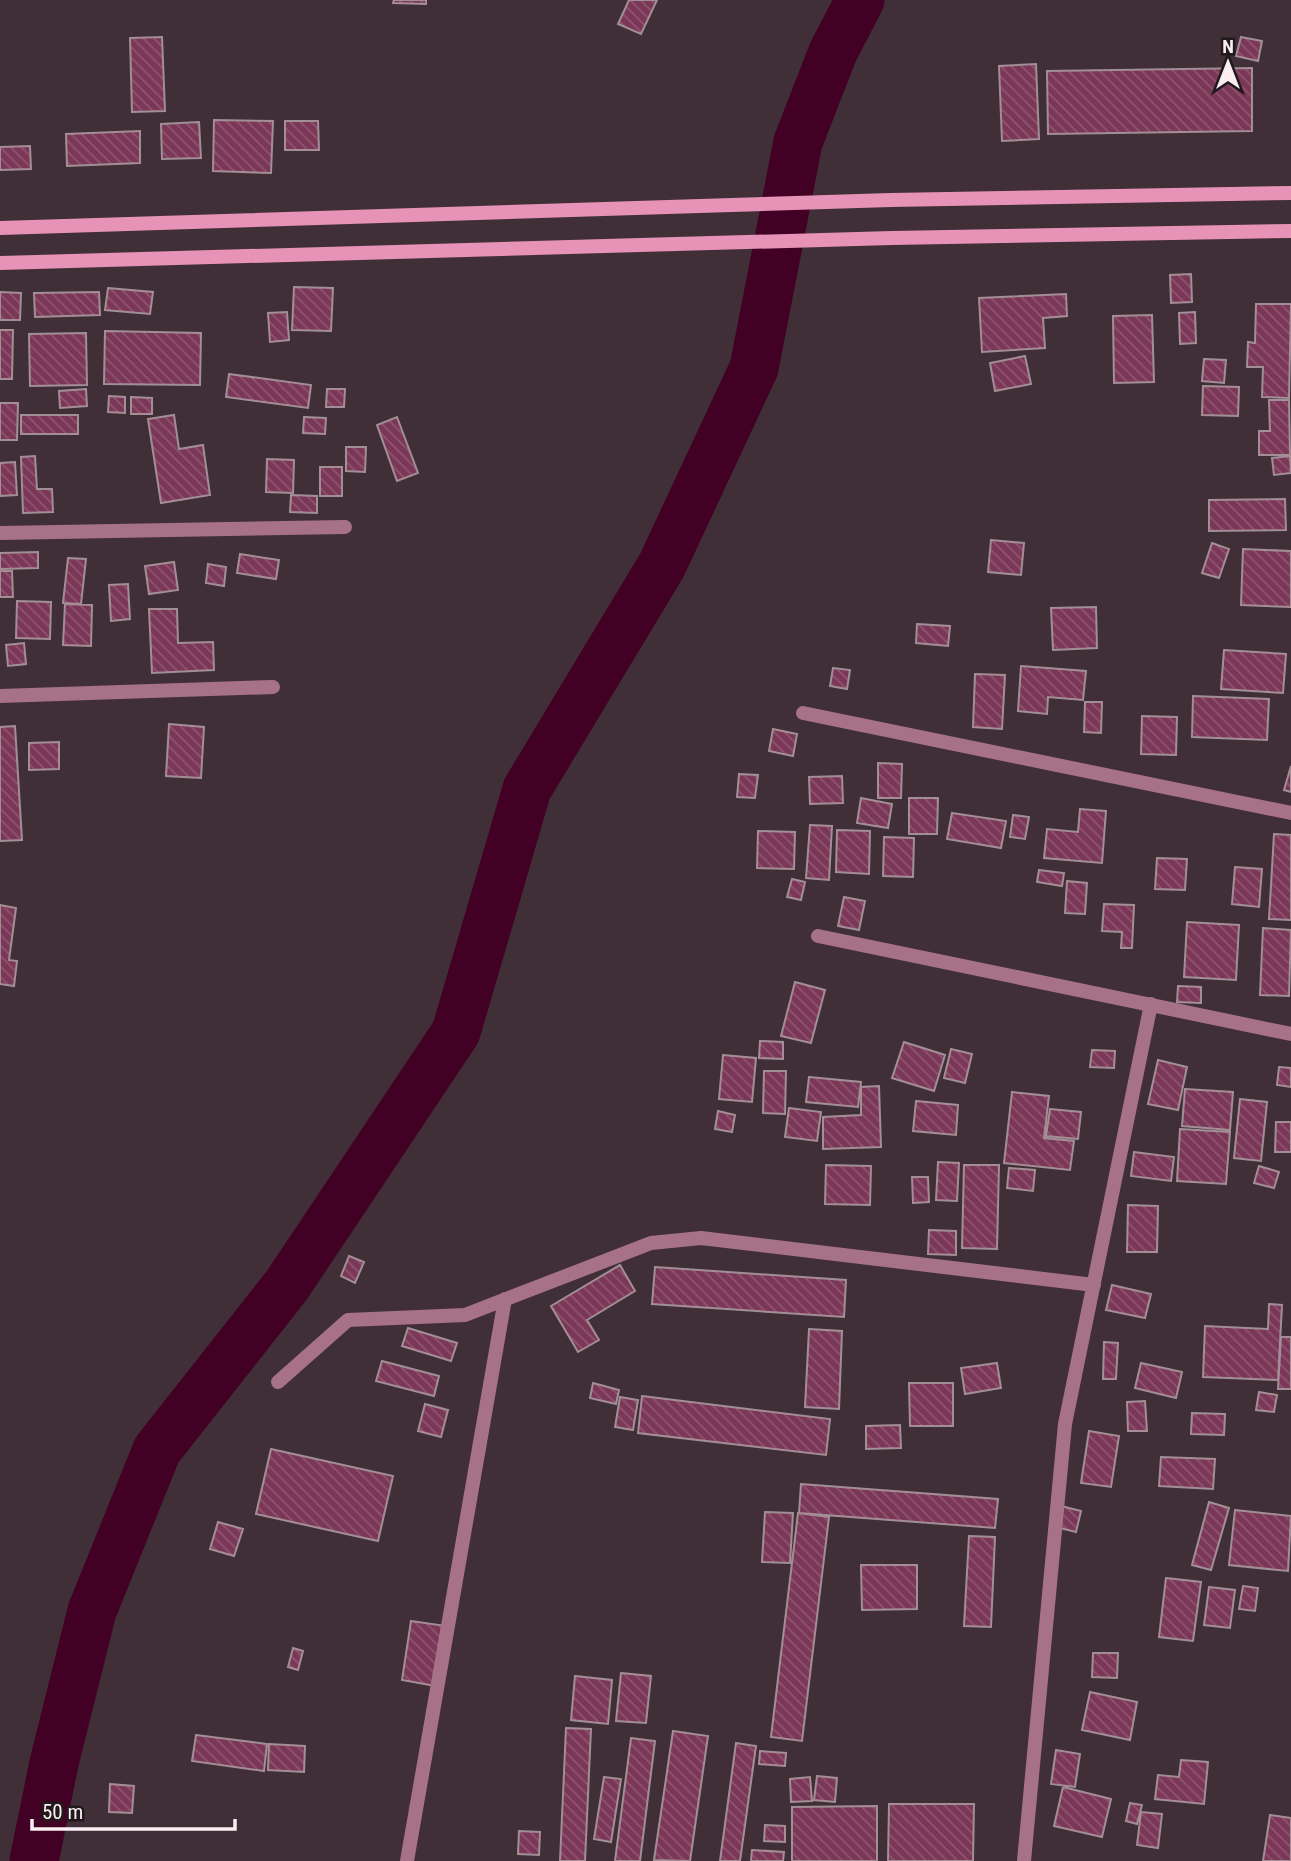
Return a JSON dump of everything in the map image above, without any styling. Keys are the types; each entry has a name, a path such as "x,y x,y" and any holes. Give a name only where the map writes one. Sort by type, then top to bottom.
{"main road":[{"path":"0,228 639,207 1291,192"},
{"path":"0,263 892,238 1291,231"}],"street":[{"path":"0,533 345,527"},
{"path":"0,696 273,687"},
{"path":"803,713 1291,813"},
{"path":"818,936 1291,1034"},
{"path":"1024,1861 1065,1424 1151,1004"},
{"path":"278,1382 348,1320 465,1315 650,1243 701,1238 1094,1285"},
{"path":"407,1861 505,1299"}],"building":[{"path":"394,0 426,0 426,4 393,3"},
{"path":"629,0 657,0 641,34 618,24"},
{"path":"162,37 165,111 132,112 130,38"},
{"path":"1241,37 1262,41 1258,61 1236,56"},
{"path":"1036,64 1039,139 1002,141 999,66"},
{"path":"1252,68 1252,131 1048,134 1047,71"},
{"path":"214,120 273,121 271,173 213,171"},
{"path":"285,121 318,121 319,150 285,150"},
{"path":"199,122 201,158 162,159 161,124"},
{"path":"140,131 140,163 67,166 66,134"},
{"path":"30,146 31,169 0,170 0,147"},
{"path":"1191,274 1192,302 1171,303 1170,275"},
{"path":"294,287 333,288 331,331 292,330"},
{"path":"108,288 153,292 150,314 105,310"},
{"path":"0,292 21,293 20,320 0,320"},
{"path":"99,292 100,315 35,317 34,293"},
{"path":"1066,294 1067,316 1043,318 1045,348 982,352 979,298"},
{"path":"1256,304 1291,304 1289,398 1262,397 1263,367 1247,367 1248,342 1255,343"},
{"path":"287,312 289,340 270,342 268,313"},
{"path":"1195,312 1196,343 1180,344 1179,313"},
{"path":"1152,315 1154,382 1114,383 1113,316"},
{"path":"0,330 13,330 12,379 0,379"},
{"path":"105,331 201,333 200,385 104,384"},
{"path":"86,333 87,385 30,386 29,334"},
{"path":"1025,356 1031,384 995,391 990,363"},
{"path":"1204,359 1226,360 1224,383 1202,381"},
{"path":"229,374 311,385 308,408 226,397"},
{"path":"1203,386 1239,387 1238,416 1202,415"},
{"path":"86,389 87,406 60,408 59,391"},
{"path":"327,389 345,389 344,407 326,407"},
{"path":"109,396 125,397 125,413 108,412"},
{"path":"131,397 152,398 152,414 131,414"},
{"path":"1269,400 1289,400 1290,455 1259,455 1259,431 1270,431"},
{"path":"0,403 18,403 17,440 0,440"},
{"path":"21,415 78,415 78,434 21,434"},
{"path":"174,415 179,449 203,445 210,495 161,503 148,419"},
{"path":"304,417 326,418 325,434 303,433"},
{"path":"397,417 418,473 397,481 377,425"},
{"path":"346,447 366,447 365,472 346,471"},
{"path":"35,456 37,489 52,489 53,512 23,513 21,457"},
{"path":"1290,456 1291,473 1274,475 1272,458"},
{"path":"267,459 294,460 293,493 266,492"},
{"path":"15,462 17,495 0,496 0,463"},
{"path":"320,467 342,467 342,496 320,496"},
{"path":"291,495 317,496 317,513 290,512"},
{"path":"1285,499 1286,530 1209,531 1209,500"},
{"path":"991,540 1024,543 1021,575 988,572"},
{"path":"1212,543 1229,549 1219,578 1202,573"},
{"path":"1243,549 1291,551 1291,607 1241,605"},
{"path":"38,552 38,568 0,569 0,553"},
{"path":"240,554 279,560 276,579 237,573"},
{"path":"68,558 86,559 81,604 63,603"},
{"path":"174,562 178,590 149,594 145,566"},
{"path":"208,564 226,567 224,586 206,583"},
{"path":"0,571 12,571 13,597 0,597"},
{"path":"128,584 130,619 111,621 109,585"},
{"path":"17,601 51,602 50,639 16,638"},
{"path":"65,604 92,605 91,646 63,645"},
{"path":"1096,607 1097,648 1053,650 1051,608"},
{"path":"149,609 177,609 178,643 213,642 214,670 152,673"},
{"path":"917,624 950,626 948,646 916,643"},
{"path":"24,643 26,664 8,666 6,645"},
{"path":"1224,650 1286,654 1283,693 1221,689"},
{"path":"1021,666 1086,671 1083,700 1048,697 1047,714 1018,711"},
{"path":"833,668 850,670 847,689 830,686"},
{"path":"975,674 1005,675 1002,729 973,727"},
{"path":"1193,696 1269,699 1267,740 1192,737"},
{"path":"1085,702 1102,702 1101,733 1084,732"},
{"path":"1142,716 1177,717 1176,755 1141,754"},
{"path":"169,724 204,727 201,778 166,776"},
{"path":"15,726 22,840 0,841 0,727"},
{"path":"773,729 797,734 793,756 769,751"},
{"path":"59,742 59,769 29,770 29,743"},
{"path":"878,763 902,764 901,798 878,798"},
{"path":"1291,766 1291,792 1284,790"},
{"path":"739,774 758,775 755,798 737,797"},
{"path":"842,776 843,803 810,804 809,777"},
{"path":"861,798 892,804 888,828 857,823"},
{"path":"909,798 938,798 937,834 909,834"},
{"path":"1080,809 1106,811 1102,863 1044,858 1047,829 1078,832"},
{"path":"952,813 1006,821 1001,848 947,839"},
{"path":"1013,815 1029,817 1025,839 1010,837"},
{"path":"810,825 832,826 829,880 806,878"},
{"path":"837,830 870,831 869,874 836,872"},
{"path":"758,831 795,832 794,869 757,868"},
{"path":"1274,834 1291,835 1291,920 1269,919"},
{"path":"884,837 914,838 913,877 883,876"},
{"path":"1157,858 1187,859 1185,890 1155,889"},
{"path":"1235,867 1262,869 1259,907 1232,904"},
{"path":"1039,870 1064,873 1062,886 1037,882"},
{"path":"792,879 805,882 801,900 787,897"},
{"path":"1067,881 1087,883 1085,914 1065,913"},
{"path":"844,897 865,901 859,930 838,926"},
{"path":"1104,904 1134,905 1132,948 1121,948 1122,932 1102,931"},
{"path":"0,905 16,908 9,960 17,961 14,986 0,984"},
{"path":"1187,922 1239,925 1236,980 1184,977"},
{"path":"1263,928 1291,930 1289,996 1260,995"},
{"path":"795,982 825,990 811,1043 781,1036"},
{"path":"1178,986 1201,987 1201,1003 1177,1002"},
{"path":"760,1041 783,1042 783,1059 759,1058"},
{"path":"904,1042 945,1055 934,1091 892,1078"},
{"path":"951,1049 972,1054 965,1083 944,1078"},
{"path":"1092,1050 1115,1051 1114,1068 1090,1067"},
{"path":"723,1055 756,1058 752,1102 719,1099"},
{"path":"1158,1060 1187,1067 1178,1110 1148,1104"},
{"path":"1279,1067 1291,1068 1291,1087 1277,1085"},
{"path":"764,1071 786,1071 785,1114 763,1113"},
{"path":"809,1077 861,1082 858,1107 806,1102"},
{"path":"879,1086 881,1147 823,1149 823,1117 861,1115 861,1087"},
{"path":"1185,1089 1233,1092 1230,1130 1182,1126"},
{"path":"1012,1092 1049,1096 1044,1138 1074,1141 1070,1170 1004,1163"},
{"path":"1240,1099 1267,1102 1261,1161 1234,1158"},
{"path":"916,1101 958,1105 956,1135 913,1131"},
{"path":"789,1108 821,1112 817,1141 785,1137"},
{"path":"1050,1109 1081,1112 1078,1139 1046,1136"},
{"path":"718,1111 735,1115 732,1132 715,1129"},
{"path":"1276,1122 1291,1122 1291,1152 1275,1152"},
{"path":"1180,1129 1230,1132 1226,1184 1177,1181"},
{"path":"1134,1152 1174,1157 1171,1181 1131,1176"},
{"path":"938,1162 959,1163 957,1201 936,1200"},
{"path":"826,1165 871,1166 870,1205 825,1204"},
{"path":"964,1165 999,1165 997,1249 962,1248"},
{"path":"1259,1166 1279,1172 1274,1188 1254,1183"},
{"path":"1009,1168 1035,1170 1033,1191 1007,1188"},
{"path":"912,1177 928,1177 929,1202 913,1203"},
{"path":"1128,1205 1158,1206 1157,1252 1127,1252"},
{"path":"929,1230 956,1231 956,1255 928,1254"},
{"path":"349,1256 364,1262 355,1283 341,1276"},
{"path":"620,1265 635,1291 587,1320 599,1340 578,1352 551,1306"},
{"path":"655,1267 846,1280 844,1317 652,1304"},
{"path":"1112,1285 1151,1294 1145,1318 1106,1310"},
{"path":"1269,1304 1282,1305 1278,1380 1203,1377 1205,1326 1268,1329"},
{"path":"408,1328 457,1343 451,1361 402,1346"},
{"path":"809,1329 842,1331 839,1409 805,1407"},
{"path":"1281,1337 1291,1337 1291,1389 1278,1389"},
{"path":"1104,1342 1118,1343 1116,1379 1103,1379"},
{"path":"382,1361 439,1376 434,1396 376,1381"},
{"path":"997,1363 1001,1388 965,1394 961,1368"},
{"path":"1141,1363 1182,1372 1176,1398 1135,1388"},
{"path":"593,1383 619,1390 616,1404 590,1398"},
{"path":"909,1383 953,1383 953,1426 910,1426"},
{"path":"1259,1392 1277,1395 1274,1412 1256,1410"},
{"path":"642,1396 830,1419 826,1455 638,1433"},
{"path":"620,1397 638,1400 633,1430 615,1427"},
{"path":"1145,1401 1147,1431 1128,1431 1127,1402"},
{"path":"425,1404 448,1410 441,1437 418,1431"},
{"path":"1192,1413 1225,1414 1224,1435 1191,1434"},
{"path":"900,1425 901,1448 866,1449 866,1426"},
{"path":"1089,1431 1119,1436 1111,1487 1081,1483"},
{"path":"271,1449 393,1476 378,1541 256,1514"},
{"path":"1161,1457 1215,1459 1213,1489 1159,1486"},
{"path":"801,1484 998,1499 995,1528 799,1513"},
{"path":"1209,1502 1229,1508 1211,1570 1192,1565"},
{"path":"1061,1506 1081,1511 1076,1532 1056,1527"},
{"path":"1235,1510 1291,1516 1288,1571 1229,1565"},
{"path":"765,1512 793,1513 790,1563 762,1562"},
{"path":"798,1513 829,1517 802,1741 771,1737"},
{"path":"218,1522 243,1529 234,1556 210,1549"},
{"path":"969,1536 995,1537 991,1627 964,1626"},
{"path":"861,1565 917,1565 917,1609 862,1610"},
{"path":"1166,1578 1201,1582 1193,1641 1159,1637"},
{"path":"1243,1586 1258,1588 1255,1611 1239,1609"},
{"path":"1209,1587 1235,1590 1230,1628 1204,1625"},
{"path":"411,1621 446,1626 436,1686 402,1680"},
{"path":"293,1648 303,1651 298,1670 288,1667"},
{"path":"1093,1653 1118,1653 1117,1678 1092,1677"},
{"path":"621,1673 651,1676 646,1723 616,1721"},
{"path":"575,1676 612,1680 608,1724 571,1720"},
{"path":"1090,1692 1137,1702 1130,1740 1082,1730"},
{"path":"566,1728 591,1729 585,1861 560,1861"},
{"path":"673,1731 708,1736 690,1861 654,1860"},
{"path":"196,1735 267,1744 264,1771 192,1761"},
{"path":"631,1738 655,1741 640,1861 615,1861"},
{"path":"736,1743 756,1746 740,1861 720,1861"},
{"path":"269,1744 305,1746 304,1772 268,1770"},
{"path":"1056,1750 1080,1754 1075,1787 1051,1784"},
{"path":"760,1751 786,1753 785,1766 759,1764"},
{"path":"1181,1760 1208,1762 1204,1804 1155,1799 1158,1775 1179,1777"},
{"path":"817,1776 837,1778 835,1802 814,1800"},
{"path":"604,1777 621,1779 611,1842 594,1839"},
{"path":"810,1777 812,1801 791,1802 790,1779"},
{"path":"110,1784 134,1786 132,1813 109,1812"},
{"path":"1063,1787 1111,1799 1102,1837 1054,1826"},
{"path":"1130,1803 1142,1805 1137,1824 1126,1821"},
{"path":"889,1804 974,1804 973,1861 888,1861"},
{"path":"877,1806 877,1861 792,1861 792,1807"},
{"path":"1141,1812 1162,1814 1158,1848 1137,1845"},
{"path":"1270,1815 1291,1818 1291,1861 1263,1861"},
{"path":"765,1825 785,1826 785,1842 764,1841"},
{"path":"519,1831 540,1832 539,1855 518,1854"},
{"path":"752,1850 784,1852 783,1861 751,1861"}],"waterway":[{"path":"34,1861 54,1763 92,1611 157,1450 287,1285 456,1032 527,789 662,565 754,368 798,142 833,52 860,0"}]}
